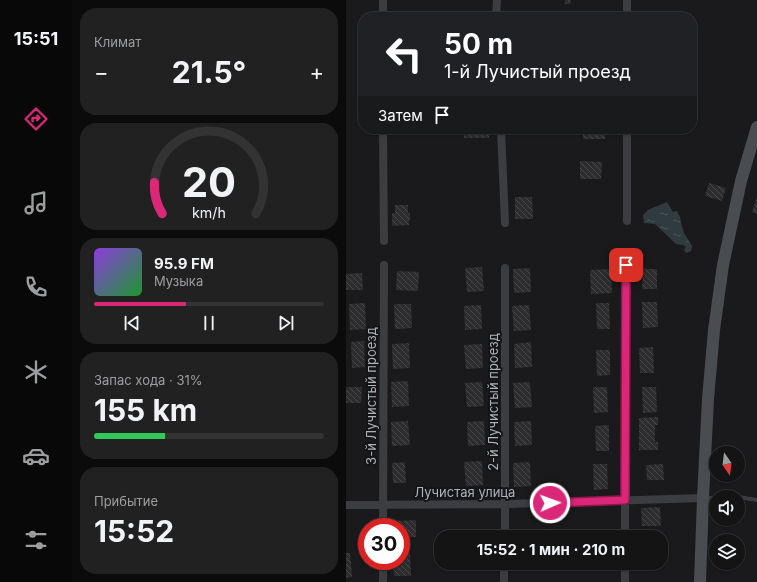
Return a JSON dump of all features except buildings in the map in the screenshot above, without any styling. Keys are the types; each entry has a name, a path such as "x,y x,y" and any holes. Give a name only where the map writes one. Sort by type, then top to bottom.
{"street":[{"path":"383,0 383,12"},
{"path":"496,12 497,0"},
{"path":"626,0 626,12"},
{"path":"700,582 708,400 715,322 723,265 741,181 757,127"},
{"path":"383,134 384,241"},
{"path":"501,134 505,223"},
{"path":"626,134 626,221"},
{"name":"3-й Лучистый проезд","path":"383,518 384,265"},
{"path":"625,530 626,265"},
{"name":"2-й Лучистый проезд","path":"505,268 505,530"},
{"name":"Лучистая улица","path":"346,505 505,504 703,498"},
{"path":"383,570 383,582"},
{"path":"504,570 504,582"},
{"path":"625,570 625,582"}],"lane":[{"path":"703,498 709,498"},
{"path":"745,499 757,500"}],"water":[{"path":"667,202 673,212 677,211 680,217 684,233 692,246 691,251 686,253 684,250 686,247 676,244 655,224 644,223 643,215 648,210"}],"route":[{"path":"550,503 625,500 626,265"}]}
